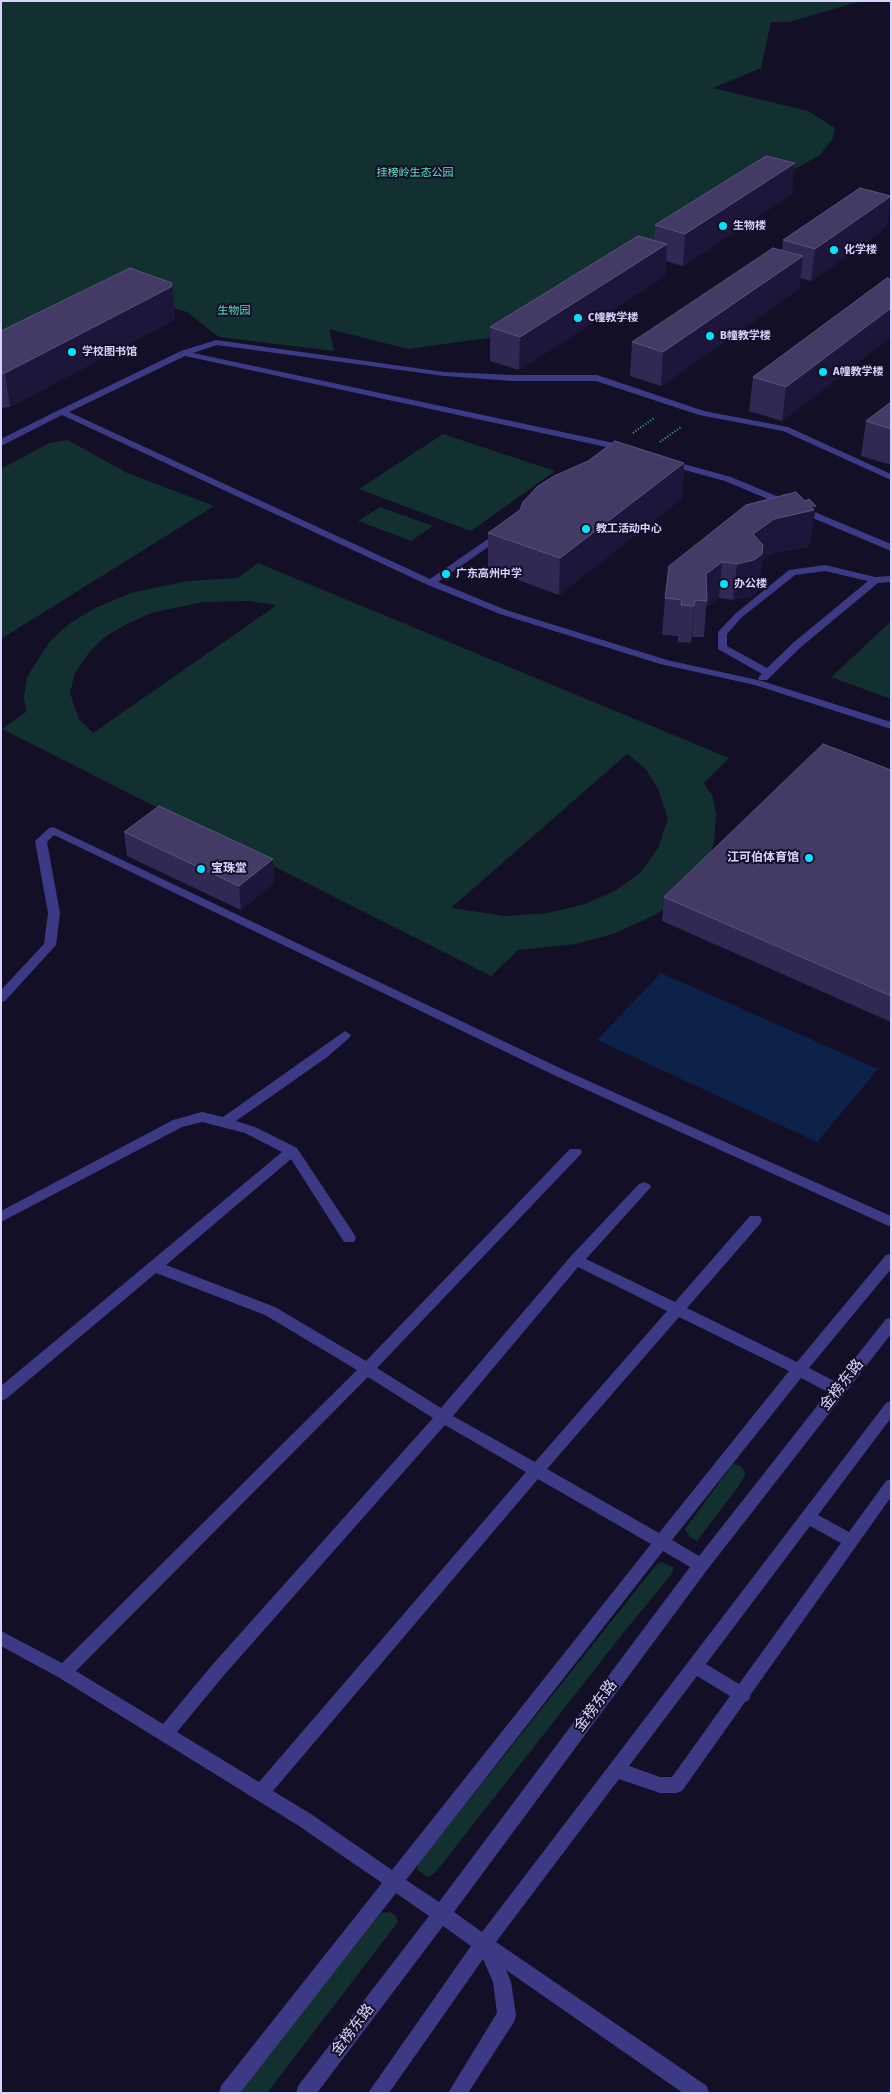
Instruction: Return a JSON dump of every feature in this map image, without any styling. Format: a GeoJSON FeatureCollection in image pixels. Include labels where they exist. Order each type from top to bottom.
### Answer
{"type":"FeatureCollection","features":[{"type":"Feature","properties":{"kind":"street"},"geometry":{"type":"LineString","coordinates":[[1,443],[184,354],[216,342],[444,374],[513,378],[597,378],[702,413],[785,429],[891,477]]}},
{"type":"Feature","properties":{"kind":"street"},"geometry":{"type":"LineString","coordinates":[[184,354],[641,456]]}},
{"type":"Feature","properties":{"kind":"street"},"geometry":{"type":"LineString","coordinates":[[62,412],[431,583],[503,612],[664,662],[758,683],[891,726]]}},
{"type":"Feature","properties":{"kind":"street"},"geometry":{"type":"LineString","coordinates":[[660,461],[728,479],[891,548]]}},
{"type":"Feature","properties":{"kind":"street"},"geometry":{"type":"LineString","coordinates":[[431,583],[512,525]]}},
{"type":"Feature","properties":{"kind":"street"},"geometry":{"type":"LineString","coordinates":[[768,673],[722,647],[722,634],[738,616],[792,572],[824,568],[875,580],[891,579]]}},
{"type":"Feature","properties":{"kind":"street"},"geometry":{"type":"LineString","coordinates":[[758,683],[797,645],[875,580]]}},
{"type":"Feature","properties":{"kind":"street"},"geometry":{"type":"LineString","coordinates":[[1,998],[50,945],[54,913],[41,841],[53,830],[560,1073],[891,1222]]}},
{"type":"Feature","properties":{"kind":"street"},"geometry":{"type":"LineString","coordinates":[[225,1122],[322,1055],[345,1035]]}},
{"type":"Feature","properties":{"kind":"street"},"geometry":{"type":"LineString","coordinates":[[1,1217],[178,1122],[202,1117],[250,1130],[292,1151],[349,1238]]}},
{"type":"Feature","properties":{"kind":"street"},"geometry":{"type":"LineString","coordinates":[[1,1395],[292,1151]]}},
{"type":"Feature","properties":{"kind":"street"},"geometry":{"type":"LineString","coordinates":[[64,1672],[367,1369],[575,1152]]}},
{"type":"Feature","properties":{"kind":"street"},"geometry":{"type":"LineString","coordinates":[[165,1734],[219,1669],[442,1417],[576,1260],[644,1187]]}},
{"type":"Feature","properties":{"kind":"street"},"geometry":{"type":"LineString","coordinates":[[261,1793],[535,1472],[755,1220]]}},
{"type":"Feature","properties":{"kind":"street"},"geometry":{"type":"LineString","coordinates":[[576,1260],[773,1356],[798,1371],[838,1390]]}},
{"type":"Feature","properties":{"kind":"street"},"geometry":{"type":"LineString","coordinates":[[228,2093],[662,1541],[798,1371],[891,1260]]}},
{"type":"Feature","properties":{"kind":"street"},"geometry":{"type":"LineString","coordinates":[[154,1266],[270,1311],[535,1472],[701,1564]]}},
{"type":"Feature","properties":{"kind":"street","name":"金榜东路"},"geometry":{"type":"LineString","coordinates":[[305,2093],[441,1914],[701,1564],[891,1323]]}},
{"type":"Feature","properties":{"kind":"street"},"geometry":{"type":"LineString","coordinates":[[377,2093],[485,1942],[891,1407]]}},
{"type":"Feature","properties":{"kind":"street"},"geometry":{"type":"LineString","coordinates":[[616,1770],[660,1785],[676,1785],[743,1695],[891,1485]]}},
{"type":"Feature","properties":{"kind":"street"},"geometry":{"type":"LineString","coordinates":[[808,1517],[851,1541]]}},
{"type":"Feature","properties":{"kind":"street"},"geometry":{"type":"LineString","coordinates":[[1,1638],[64,1672],[304,1820],[485,1942],[700,2093]]}},
{"type":"Feature","properties":{"kind":"street"},"geometry":{"type":"LineString","coordinates":[[695,1666],[743,1695]]}},
{"type":"Feature","properties":{"kind":"street"},"geometry":{"type":"LineString","coordinates":[[456,2093],[507,2015],[502,1982],[485,1942]]}},
{"type":"Feature","properties":{"kind":"path"},"geometry":{"type":"LineString","coordinates":[[617,450],[676,404]]}},
{"type":"Feature","properties":{"kind":"path"},"geometry":{"type":"LineString","coordinates":[[641,456],[702,413]]}},
{"type":"Feature","properties":{"kind":"green space","name":"挂榜岭生态公园"},"geometry":{"type":"Polygon","coordinates":[[[1,1],[861,1],[789,22],[771,22],[761,68],[713,88],[808,111],[835,128],[833,138],[820,155],[495,337],[408,349],[329,329],[334,351],[219,337],[187,312],[147,300],[1,350],[1,1]]]}},
{"type":"Feature","properties":{"kind":"green space"},"geometry":{"type":"Polygon","coordinates":[[[443,434],[555,471],[471,531],[359,489],[443,434]]]}},
{"type":"Feature","properties":{"kind":"green space"},"geometry":{"type":"Polygon","coordinates":[[[68,440],[125,472],[214,506],[1,639],[1,469],[49,443],[68,440]]]}},
{"type":"Feature","properties":{"kind":"green space"},"geometry":{"type":"Polygon","coordinates":[[[380,507],[433,526],[411,541],[358,521],[380,507]]]}},
{"type":"Feature","properties":{"kind":"green space"},"geometry":{"type":"Polygon","coordinates":[[[258,563],[729,758],[704,783],[713,797],[716,814],[714,843],[704,871],[683,894],[655,915],[613,934],[576,944],[518,950],[491,976],[2,729],[26,712],[24,697],[27,677],[50,641],[70,623],[95,608],[131,593],[187,581],[238,578],[258,563]],[[248,601],[203,602],[151,613],[123,626],[102,639],[88,654],[75,673],[70,693],[79,719],[93,733],[277,605],[248,601]],[[627,754],[451,908],[506,916],[548,913],[585,904],[615,891],[641,872],[658,848],[668,819],[659,791],[646,769],[627,754]]]}},
{"type":"Feature","properties":{"kind":"green space"},"geometry":{"type":"Polygon","coordinates":[[[891,621],[891,699],[831,677],[853,657],[891,621]]]}},
{"type":"Feature","properties":{"kind":"green space"},"geometry":{"type":"Polygon","coordinates":[[[733,1464],[741,1466],[746,1473],[738,1487],[697,1541],[690,1537],[685,1529],[733,1464]]]}},
{"type":"Feature","properties":{"kind":"green space"},"geometry":{"type":"Polygon","coordinates":[[[662,1562],[674,1568],[671,1575],[435,1873],[427,1877],[418,1870],[418,1865],[425,1855],[657,1564],[662,1562]]]}},
{"type":"Feature","properties":{"kind":"green space"},"geometry":{"type":"Polygon","coordinates":[[[391,1912],[396,1916],[398,1922],[267,2093],[238,2093],[381,1913],[391,1912]]]}},
{"type":"Feature","properties":{"kind":"water"},"geometry":{"type":"Polygon","coordinates":[[[661,973],[878,1069],[817,1142],[597,1040],[661,973]]]}},
{"type":"Feature","properties":{"kind":"building"},"geometry":{"type":"Polygon","coordinates":[[[766,156],[795,163],[685,234],[655,225],[766,156]]]}},
{"type":"Feature","properties":{"kind":"building"},"geometry":{"type":"Polygon","coordinates":[[[860,188],[891,196],[815,249],[783,240],[860,188]]]}},
{"type":"Feature","properties":{"kind":"building"},"geometry":{"type":"Polygon","coordinates":[[[638,236],[667,244],[520,337],[490,327],[638,236]]]}},
{"type":"Feature","properties":{"kind":"building"},"geometry":{"type":"Polygon","coordinates":[[[773,248],[803,256],[663,352],[632,342],[773,248]]]}},
{"type":"Feature","properties":{"kind":"building"},"geometry":{"type":"Polygon","coordinates":[[[130,268],[172,283],[171,287],[5,373],[1,373],[1,331],[130,268]]]}},
{"type":"Feature","properties":{"kind":"building"},"geometry":{"type":"Polygon","coordinates":[[[887,278],[891,279],[891,308],[786,387],[753,377],[887,278]]]}},
{"type":"Feature","properties":{"kind":"building"},"geometry":{"type":"Polygon","coordinates":[[[891,402],[891,429],[866,421],[891,402]]]}},
{"type":"Feature","properties":{"kind":"building"},"geometry":{"type":"Polygon","coordinates":[[[615,441],[684,463],[560,558],[488,533],[520,510],[523,502],[538,486],[554,476],[588,461],[615,441]]]}},
{"type":"Feature","properties":{"kind":"building"},"geometry":{"type":"Polygon","coordinates":[[[796,492],[805,501],[809,499],[816,506],[810,506],[814,510],[774,519],[753,534],[763,545],[762,554],[754,560],[737,564],[722,562],[706,574],[707,601],[695,600],[694,606],[681,605],[682,600],[665,598],[669,566],[746,505],[796,492]]]}},
{"type":"Feature","properties":{"kind":"building","name":"江可伯体育馆"},"geometry":{"type":"Polygon","coordinates":[[[823,744],[891,770],[891,996],[664,897],[823,744]]]}},
{"type":"Feature","properties":{"kind":"building"},"geometry":{"type":"Polygon","coordinates":[[[159,806],[273,859],[239,886],[124,832],[159,806]]]}},
{"type":"Feature","properties":{"kind":"place","name":"生物楼"},"geometry":{"type":"Point","coordinates":[723,226]}},
{"type":"Feature","properties":{"kind":"place","name":"化学楼"},"geometry":{"type":"Point","coordinates":[834,250]}},
{"type":"Feature","properties":{"kind":"place","name":"C幢教学楼"},"geometry":{"type":"Point","coordinates":[578,318]}},
{"type":"Feature","properties":{"kind":"place","name":"B幢教学楼"},"geometry":{"type":"Point","coordinates":[710,336]}},
{"type":"Feature","properties":{"kind":"place","name":"学校图书馆"},"geometry":{"type":"Point","coordinates":[72,352]}},
{"type":"Feature","properties":{"kind":"place","name":"A幢教学楼"},"geometry":{"type":"Point","coordinates":[823,372]}},
{"type":"Feature","properties":{"kind":"place","name":"教工活动中心"},"geometry":{"type":"Point","coordinates":[586,529]}},
{"type":"Feature","properties":{"kind":"place","name":"广东高州中学"},"geometry":{"type":"Point","coordinates":[446,574]}},
{"type":"Feature","properties":{"kind":"place","name":"办公楼"},"geometry":{"type":"Point","coordinates":[724,584]}},
{"type":"Feature","properties":{"kind":"place","name":"江可伯体育馆"},"geometry":{"type":"Point","coordinates":[809,858]}},
{"type":"Feature","properties":{"kind":"place","name":"宝珠堂"},"geometry":{"type":"Point","coordinates":[201,869]}},
{"type":"Feature","properties":{"kind":"park label","name":"生物园"},"geometry":{"type":"Point","coordinates":[234,311]}}]}
